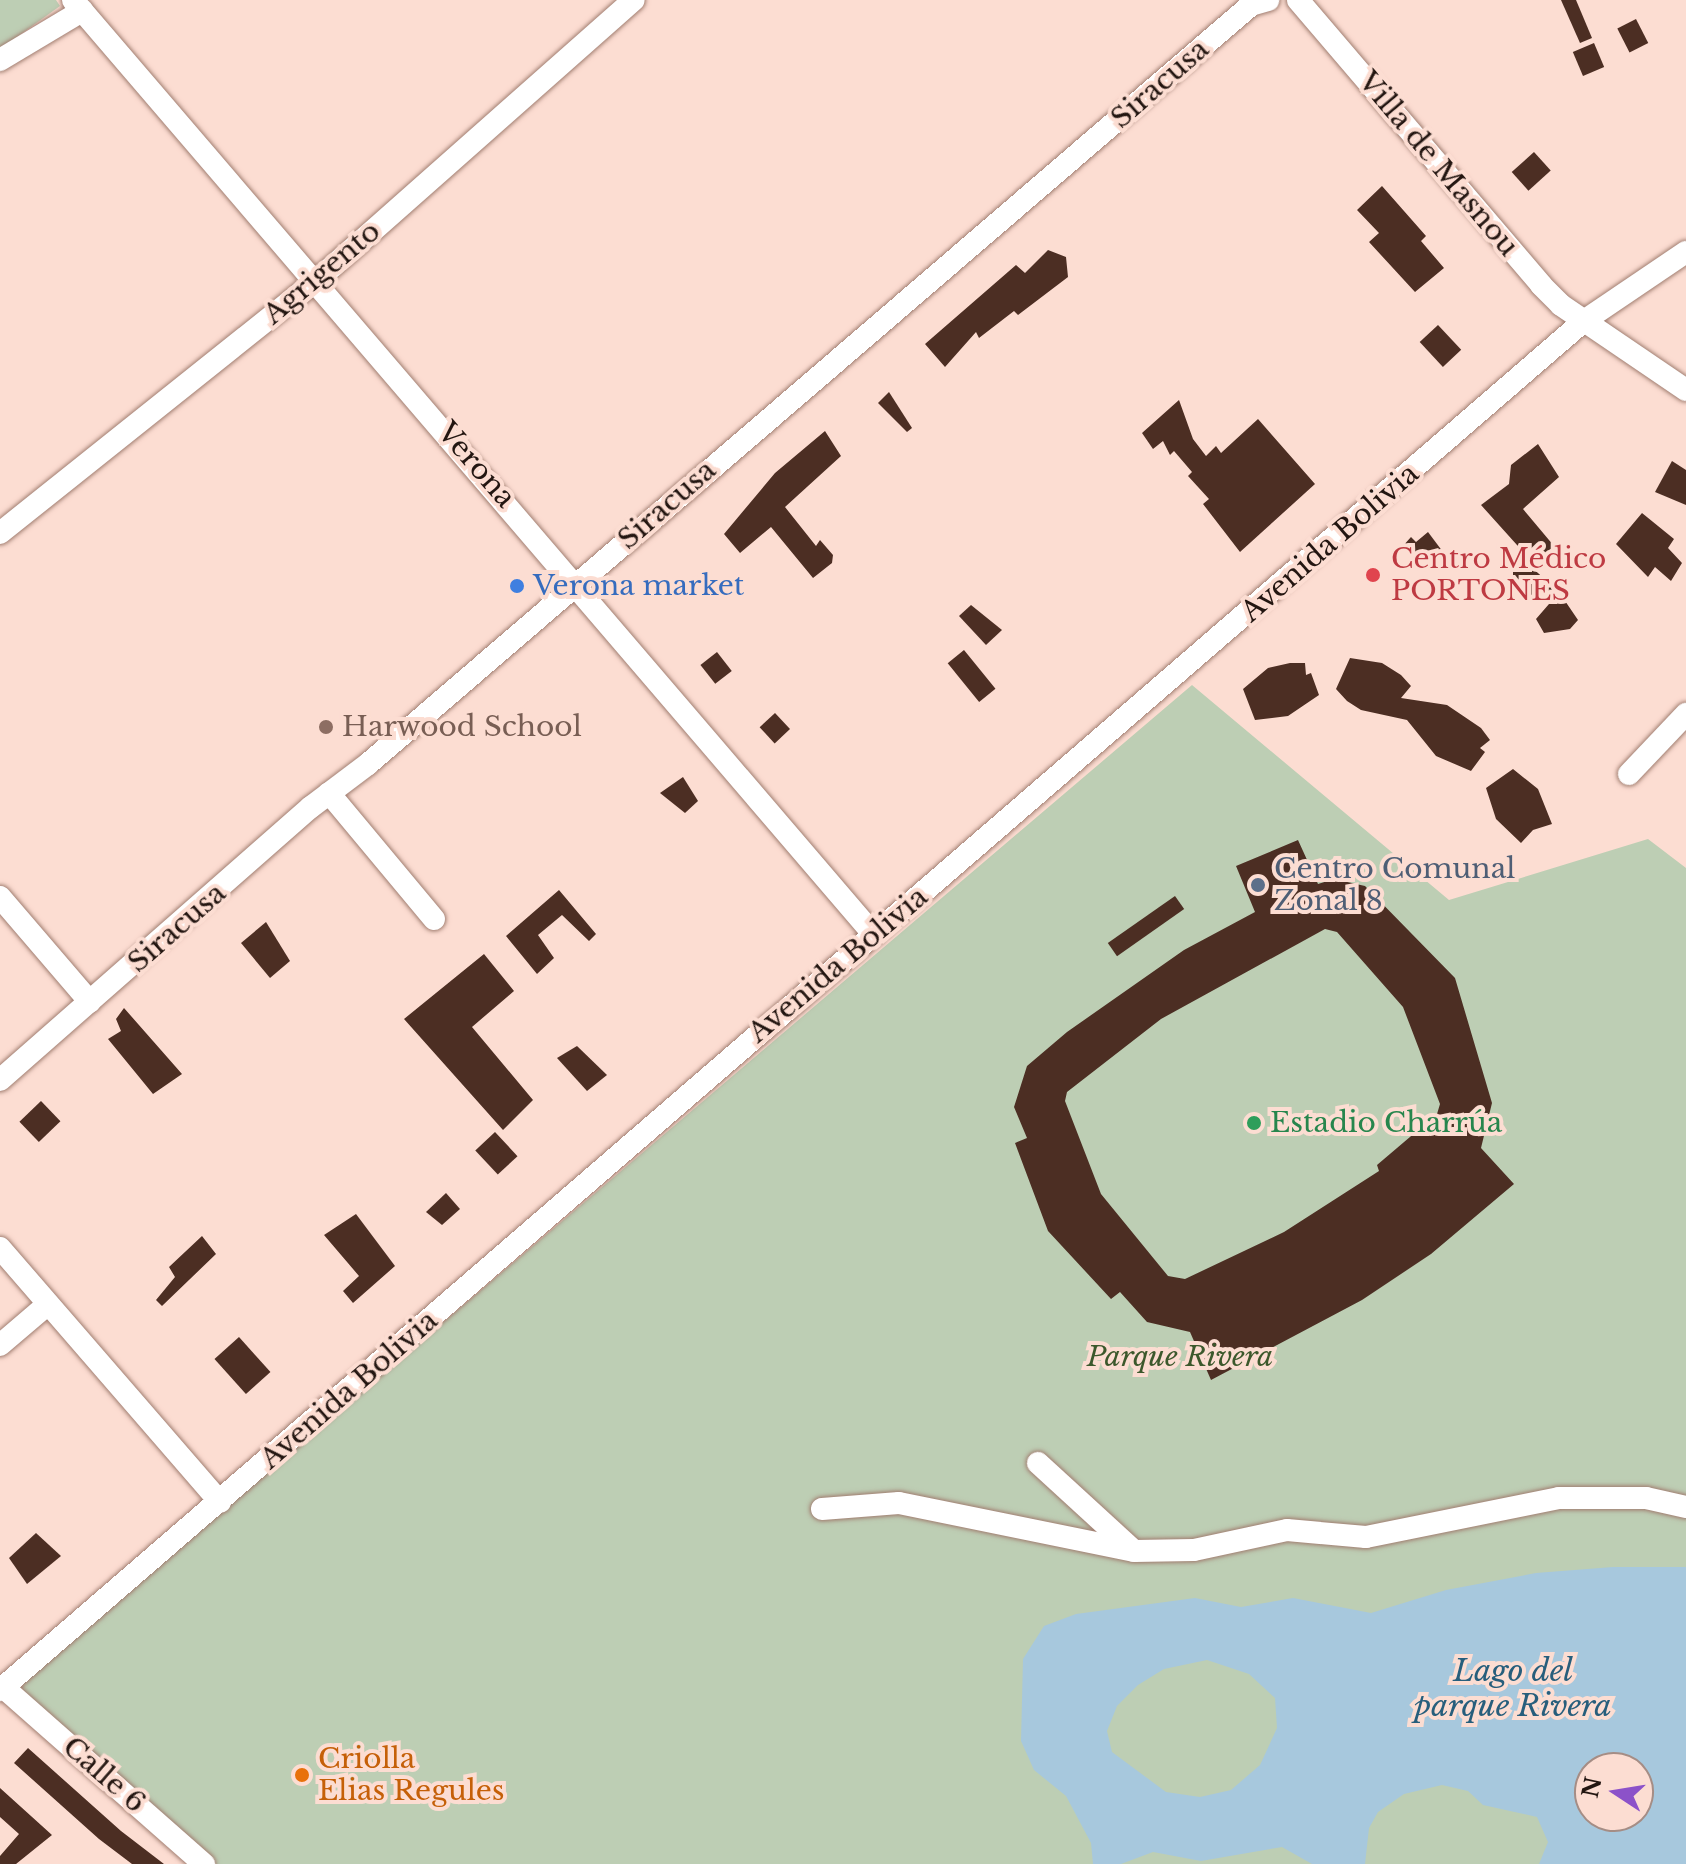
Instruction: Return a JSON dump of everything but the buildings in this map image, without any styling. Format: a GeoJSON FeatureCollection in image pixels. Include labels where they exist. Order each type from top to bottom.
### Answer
{"type":"FeatureCollection","features":[{"type":"Feature","properties":{"kind":"street","name":"Agrigento"},"geometry":{"type":"LineString","coordinates":[[0,533],[316,281],[634,0]]}},
{"type":"Feature","properties":{"kind":"street","name":"Siracusa"},"geometry":{"type":"LineString","coordinates":[[0,1080],[329,793],[1251,5],[1268,0]]}},
{"type":"Feature","properties":{"kind":"street","name":"Villa de Masnou"},"geometry":{"type":"LineString","coordinates":[[1298,0],[1541,285],[1584,321],[1686,390]]}},
{"type":"Feature","properties":{"kind":"street","name":"Verona"},"geometry":{"type":"LineString","coordinates":[[78,5],[577,582],[874,935]]}},
{"type":"Feature","properties":{"kind":"street"},"geometry":{"type":"LineString","coordinates":[[0,60],[78,5]]}},
{"type":"Feature","properties":{"kind":"street","name":"Avenida Bolivia"},"geometry":{"type":"LineString","coordinates":[[1,1689],[1584,321],[1686,252]]}},
{"type":"Feature","properties":{"kind":"street"},"geometry":{"type":"LineString","coordinates":[[1629,774],[1686,714]]}},
{"type":"Feature","properties":{"kind":"street"},"geometry":{"type":"LineString","coordinates":[[329,793],[434,919]]}},
{"type":"Feature","properties":{"kind":"street"},"geometry":{"type":"LineString","coordinates":[[0,897],[90,1002]]}},
{"type":"Feature","properties":{"kind":"street"},"geometry":{"type":"LineString","coordinates":[[0,1248],[220,1502]]}},
{"type":"Feature","properties":{"kind":"street"},"geometry":{"type":"LineString","coordinates":[[0,1345],[48,1304]]}},
{"type":"Feature","properties":{"kind":"street"},"geometry":{"type":"LineString","coordinates":[[1038,1463],[1134,1551]]}},
{"type":"Feature","properties":{"kind":"street"},"geometry":{"type":"LineString","coordinates":[[822,1509],[899,1503],[1134,1551],[1194,1550],[1287,1530],[1366,1537],[1559,1498],[1646,1498],[1686,1507]]}},
{"type":"Feature","properties":{"kind":"street","name":"Calle 6"},"geometry":{"type":"LineString","coordinates":[[1,1689],[204,1864]]}},
{"type":"Feature","properties":{"kind":"green space"},"geometry":{"type":"Polygon","coordinates":[[[0,0],[56,0],[60,6],[0,49],[0,0]]]}},
{"type":"Feature","properties":{"kind":"green space","name":"Parque Rivera"},"geometry":{"type":"Polygon","coordinates":[[[1192,685],[1449,900],[1648,839],[1686,868],[1686,1864],[211,1864],[21,1688],[30,1674],[1192,685]]]}},
{"type":"Feature","properties":{"kind":"water","name":"Lago del parque Rivera"},"geometry":{"type":"Polygon","coordinates":[[[1613,1567],[1686,1567],[1686,1864],[1539,1864],[1548,1842],[1537,1817],[1483,1805],[1468,1791],[1442,1785],[1404,1794],[1378,1812],[1369,1828],[1365,1864],[1312,1864],[1282,1847],[1201,1861],[1153,1852],[1121,1864],[1093,1864],[1091,1843],[1066,1796],[1034,1770],[1021,1741],[1023,1659],[1044,1626],[1076,1614],[1195,1598],[1241,1607],[1293,1598],[1371,1613],[1446,1590],[1536,1573],[1613,1567]],[[1207,1660],[1164,1669],[1138,1685],[1117,1706],[1107,1731],[1112,1752],[1166,1792],[1200,1797],[1231,1790],[1260,1765],[1277,1728],[1275,1698],[1249,1674],[1207,1660]]]}},
{"type":"Feature","properties":{"kind":"place","name":"Centro Médico PORTONES"},"geometry":{"type":"Point","coordinates":[1373,575]}},
{"type":"Feature","properties":{"kind":"place","name":"Verona market"},"geometry":{"type":"Point","coordinates":[517,586]}},
{"type":"Feature","properties":{"kind":"place","name":"Harwood School"},"geometry":{"type":"Point","coordinates":[326,727]}},
{"type":"Feature","properties":{"kind":"place","name":"Centro Comunal Zonal 8"},"geometry":{"type":"Point","coordinates":[1258,885]}},
{"type":"Feature","properties":{"kind":"place","name":"Estadio Charrúa"},"geometry":{"type":"Point","coordinates":[1254,1123]}},
{"type":"Feature","properties":{"kind":"place","name":"Criolla Elias Regules"},"geometry":{"type":"Point","coordinates":[302,1775]}}]}
